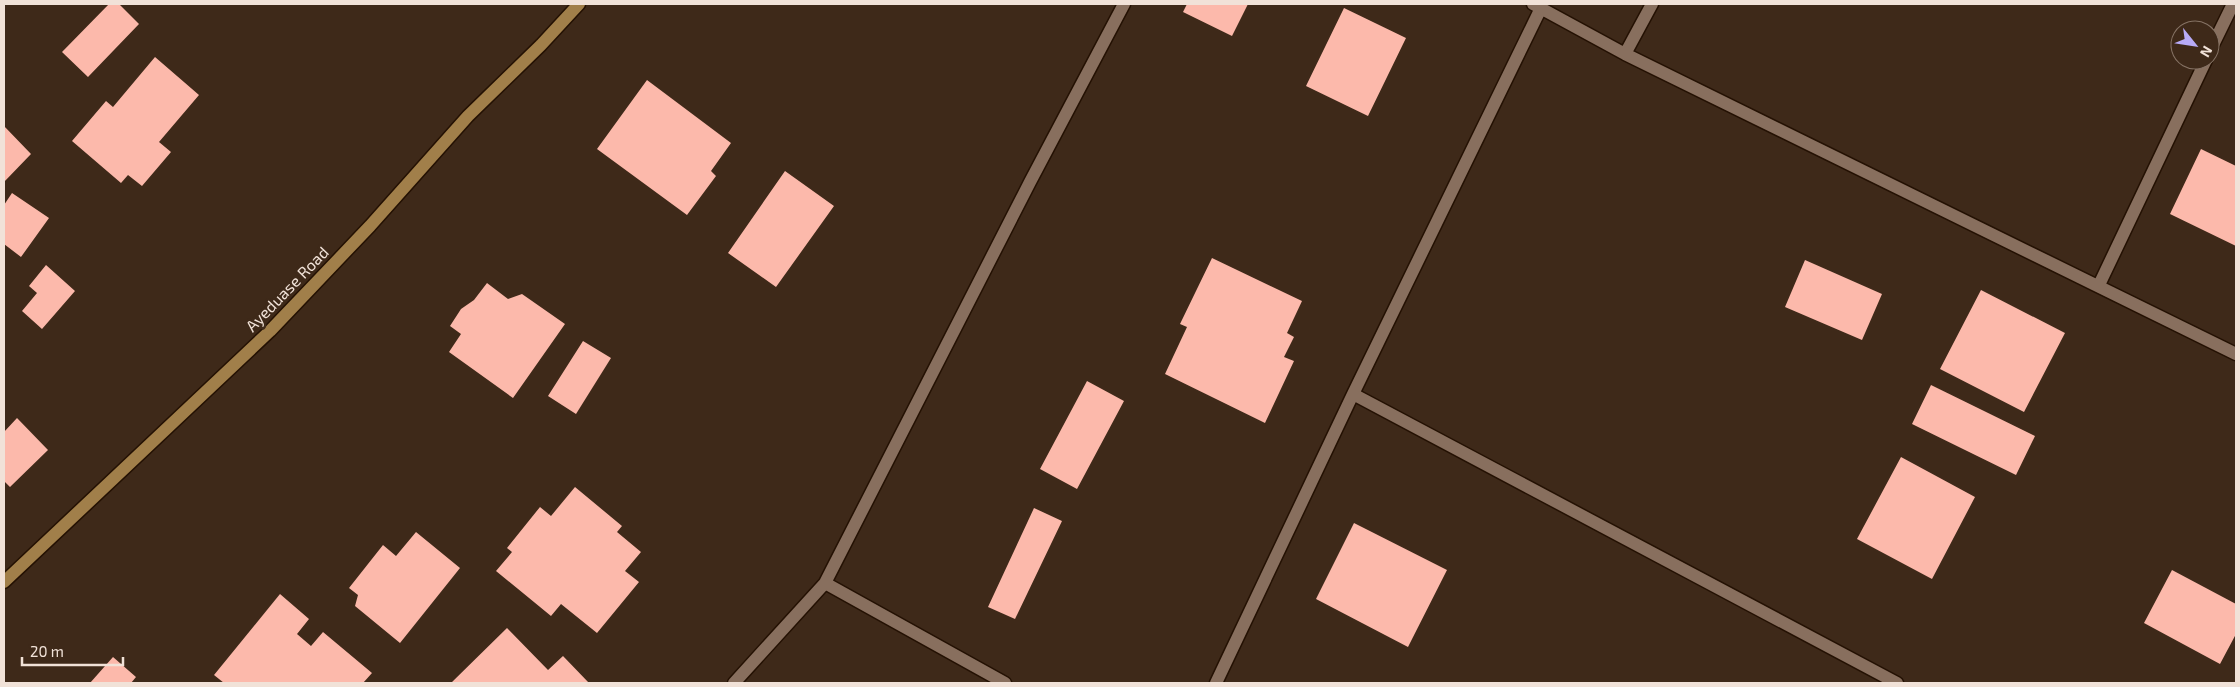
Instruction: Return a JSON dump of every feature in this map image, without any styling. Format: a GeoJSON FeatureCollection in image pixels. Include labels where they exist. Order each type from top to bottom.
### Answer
{"type":"FeatureCollection","features":[{"type":"Feature","properties":{"kind":"street","name":"Ayeduase Road"},"geometry":{"type":"LineString","coordinates":[[4,582],[270,331],[370,226],[468,116],[541,45],[579,4]]}},
{"type":"Feature","properties":{"kind":"street"},"geometry":{"type":"LineString","coordinates":[[734,683],[825,583],[1030,182],[1124,4]]}},
{"type":"Feature","properties":{"kind":"street"},"geometry":{"type":"LineString","coordinates":[[1626,54],[1652,4]]}},
{"type":"Feature","properties":{"kind":"street"},"geometry":{"type":"LineString","coordinates":[[2220,31],[2233,4]]}},
{"type":"Feature","properties":{"kind":"street"},"geometry":{"type":"LineString","coordinates":[[1216,683],[1537,6],[1626,54],[2236,354]]}},
{"type":"Feature","properties":{"kind":"street"},"geometry":{"type":"LineString","coordinates":[[2099,285],[2201,70]]}},
{"type":"Feature","properties":{"kind":"street"},"geometry":{"type":"LineString","coordinates":[[1353,394],[1897,683]]}},
{"type":"Feature","properties":{"kind":"street"},"geometry":{"type":"LineString","coordinates":[[825,583],[1005,683]]}},
{"type":"Feature","properties":{"kind":"building"},"geometry":{"type":"Polygon","coordinates":[[[109,4],[119,4],[139,24],[88,77],[62,52],[109,4]]]}},
{"type":"Feature","properties":{"kind":"building"},"geometry":{"type":"Polygon","coordinates":[[[1187,4],[1248,4],[1232,36],[1183,12],[1187,4]]]}},
{"type":"Feature","properties":{"kind":"building"},"geometry":{"type":"Polygon","coordinates":[[[1344,8],[1406,38],[1368,116],[1306,86],[1344,8]]]}},
{"type":"Feature","properties":{"kind":"building"},"geometry":{"type":"Polygon","coordinates":[[[155,57],[199,95],[159,142],[171,152],[142,186],[128,175],[121,183],[72,141],[106,101],[113,107],[155,57]]]}},
{"type":"Feature","properties":{"kind":"building"},"geometry":{"type":"Polygon","coordinates":[[[647,80],[731,143],[711,171],[716,176],[687,215],[597,149],[647,80]]]}},
{"type":"Feature","properties":{"kind":"building"},"geometry":{"type":"Polygon","coordinates":[[[4,126],[31,154],[4,182],[4,126]]]}},
{"type":"Feature","properties":{"kind":"building"},"geometry":{"type":"Polygon","coordinates":[[[2201,149],[2236,166],[2236,246],[2170,214],[2201,149]]]}},
{"type":"Feature","properties":{"kind":"building"},"geometry":{"type":"Polygon","coordinates":[[[785,171],[834,206],[776,287],[728,253],[785,171]]]}},
{"type":"Feature","properties":{"kind":"building"},"geometry":{"type":"Polygon","coordinates":[[[12,193],[49,218],[21,257],[4,244],[4,205],[12,193]]]}},
{"type":"Feature","properties":{"kind":"building"},"geometry":{"type":"Polygon","coordinates":[[[1212,258],[1302,301],[1287,333],[1294,337],[1284,357],[1294,361],[1265,423],[1165,374],[1187,327],[1180,324],[1212,258]]]}},
{"type":"Feature","properties":{"kind":"building"},"geometry":{"type":"Polygon","coordinates":[[[1805,260],[1882,294],[1862,340],[1785,307],[1805,260]]]}},
{"type":"Feature","properties":{"kind":"building"},"geometry":{"type":"Polygon","coordinates":[[[46,265],[75,291],[42,329],[22,311],[37,293],[29,286],[46,265]]]}},
{"type":"Feature","properties":{"kind":"building"},"geometry":{"type":"Polygon","coordinates":[[[487,283],[508,299],[522,294],[565,324],[513,398],[449,352],[461,334],[450,326],[461,309],[474,300],[487,283]]]}},
{"type":"Feature","properties":{"kind":"building"},"geometry":{"type":"Polygon","coordinates":[[[1981,290],[2065,333],[2024,412],[1940,369],[1981,290]]]}},
{"type":"Feature","properties":{"kind":"building"},"geometry":{"type":"Polygon","coordinates":[[[583,341],[611,358],[576,414],[548,396],[583,341]]]}},
{"type":"Feature","properties":{"kind":"building"},"geometry":{"type":"Polygon","coordinates":[[[1087,381],[1124,401],[1077,489],[1040,469],[1087,381]]]}},
{"type":"Feature","properties":{"kind":"building"},"geometry":{"type":"Polygon","coordinates":[[[1931,385],[2035,436],[2016,475],[1912,424],[1931,385]]]}},
{"type":"Feature","properties":{"kind":"building"},"geometry":{"type":"Polygon","coordinates":[[[17,418],[48,450],[10,487],[4,481],[4,432],[17,418]]]}},
{"type":"Feature","properties":{"kind":"building"},"geometry":{"type":"Polygon","coordinates":[[[1901,457],[1975,497],[1932,579],[1857,539],[1901,457]]]}},
{"type":"Feature","properties":{"kind":"building"},"geometry":{"type":"Polygon","coordinates":[[[575,487],[622,526],[617,532],[641,552],[625,571],[639,582],[597,633],[561,604],[551,616],[496,571],[512,552],[507,548],[540,507],[551,516],[575,487]]]}},
{"type":"Feature","properties":{"kind":"building"},"geometry":{"type":"Polygon","coordinates":[[[1034,508],[1062,521],[1015,619],[988,607],[1034,508]]]}},
{"type":"Feature","properties":{"kind":"building"},"geometry":{"type":"Polygon","coordinates":[[[1354,523],[1447,570],[1408,647],[1316,599],[1354,523]]]}},
{"type":"Feature","properties":{"kind":"building"},"geometry":{"type":"Polygon","coordinates":[[[416,532],[460,568],[400,643],[355,606],[358,595],[349,588],[383,545],[396,556],[416,532]]]}},
{"type":"Feature","properties":{"kind":"building"},"geometry":{"type":"Polygon","coordinates":[[[2172,570],[2236,604],[2236,634],[2220,664],[2144,623],[2172,570]]]}},
{"type":"Feature","properties":{"kind":"building"},"geometry":{"type":"Polygon","coordinates":[[[280,594],[309,619],[297,634],[311,646],[323,632],[372,673],[363,683],[224,683],[214,675],[280,594]]]}},
{"type":"Feature","properties":{"kind":"building"},"geometry":{"type":"Polygon","coordinates":[[[507,628],[548,670],[563,656],[589,683],[451,683],[507,628]]]}},
{"type":"Feature","properties":{"kind":"building"},"geometry":{"type":"Polygon","coordinates":[[[113,657],[136,677],[131,683],[90,683],[113,657]]]}}]}
